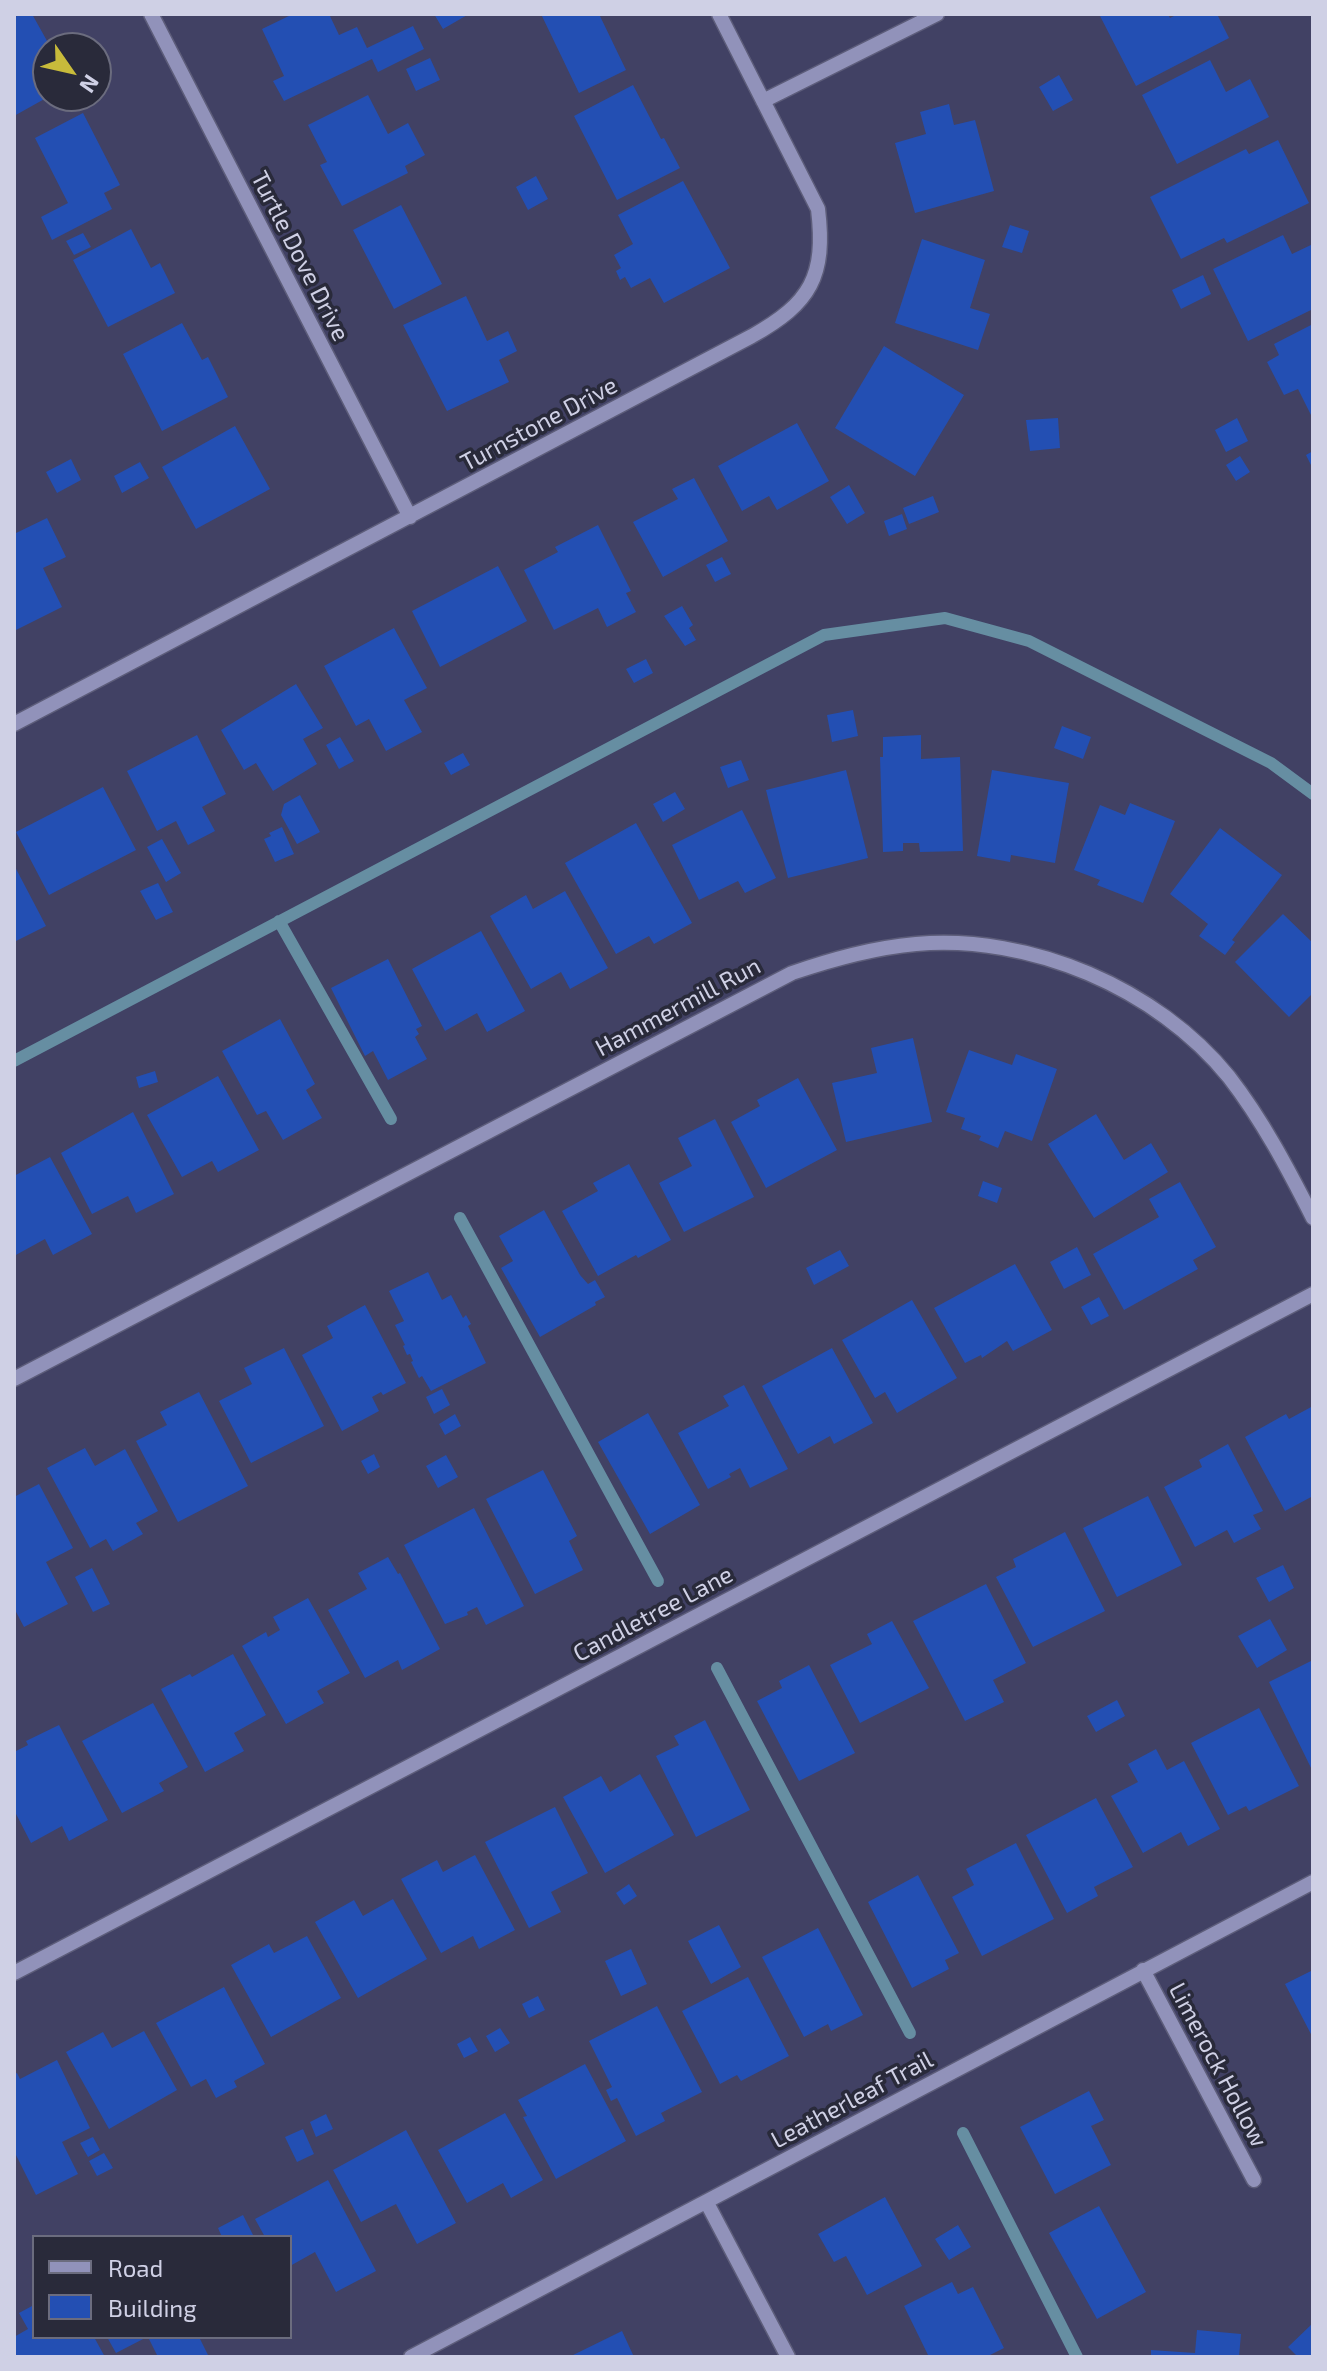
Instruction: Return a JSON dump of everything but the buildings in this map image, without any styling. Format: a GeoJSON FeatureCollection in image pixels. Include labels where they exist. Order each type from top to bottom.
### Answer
{"type":"FeatureCollection","features":[{"type":"Feature","properties":{"kind":"street","name":"Turtle Dove Drive"},"geometry":{"type":"LineString","coordinates":[[151,14],[410,517]]}},
{"type":"Feature","properties":{"kind":"street","name":"Turnstone Drive"},"geometry":{"type":"LineString","coordinates":[[14,724],[772,325],[803,299],[816,274],[822,241],[818,209],[719,14]]}},
{"type":"Feature","properties":{"kind":"street"},"geometry":{"type":"LineString","coordinates":[[763,101],[937,14]]}},
{"type":"Feature","properties":{"kind":"street","name":"Hammermill Run"},"geometry":{"type":"LineString","coordinates":[[14,1379],[792,973],[839,957],[880,948],[960,944],[1008,950],[1047,959],[1101,980],[1147,1005],[1186,1034],[1227,1075],[1259,1117],[1313,1218]]}},
{"type":"Feature","properties":{"kind":"street","name":"Candletree Lane"},"geometry":{"type":"LineString","coordinates":[[14,1973],[1313,1294]]}},
{"type":"Feature","properties":{"kind":"street","name":"Leatherleaf Trail"},"geometry":{"type":"LineString","coordinates":[[411,2357],[1313,1882]]}},
{"type":"Feature","properties":{"kind":"street","name":"Limerock Hollow"},"geometry":{"type":"LineString","coordinates":[[1143,1970],[1254,2180]]}},
{"type":"Feature","properties":{"kind":"street"},"geometry":{"type":"LineString","coordinates":[[707,2203],[788,2357]]}},
{"type":"Feature","properties":{"kind":"waterway"},"geometry":{"type":"LineString","coordinates":[[14,1061],[824,635],[945,618],[1029,641],[1271,763],[1313,794]]}},
{"type":"Feature","properties":{"kind":"waterway"},"geometry":{"type":"LineString","coordinates":[[279,921],[391,1119]]}},
{"type":"Feature","properties":{"kind":"waterway"},"geometry":{"type":"LineString","coordinates":[[460,1218],[658,1581]]}},
{"type":"Feature","properties":{"kind":"waterway"},"geometry":{"type":"LineString","coordinates":[[717,1668],[910,2033]]}},
{"type":"Feature","properties":{"kind":"waterway"},"geometry":{"type":"LineString","coordinates":[[963,2133],[1077,2357]]}}]}
